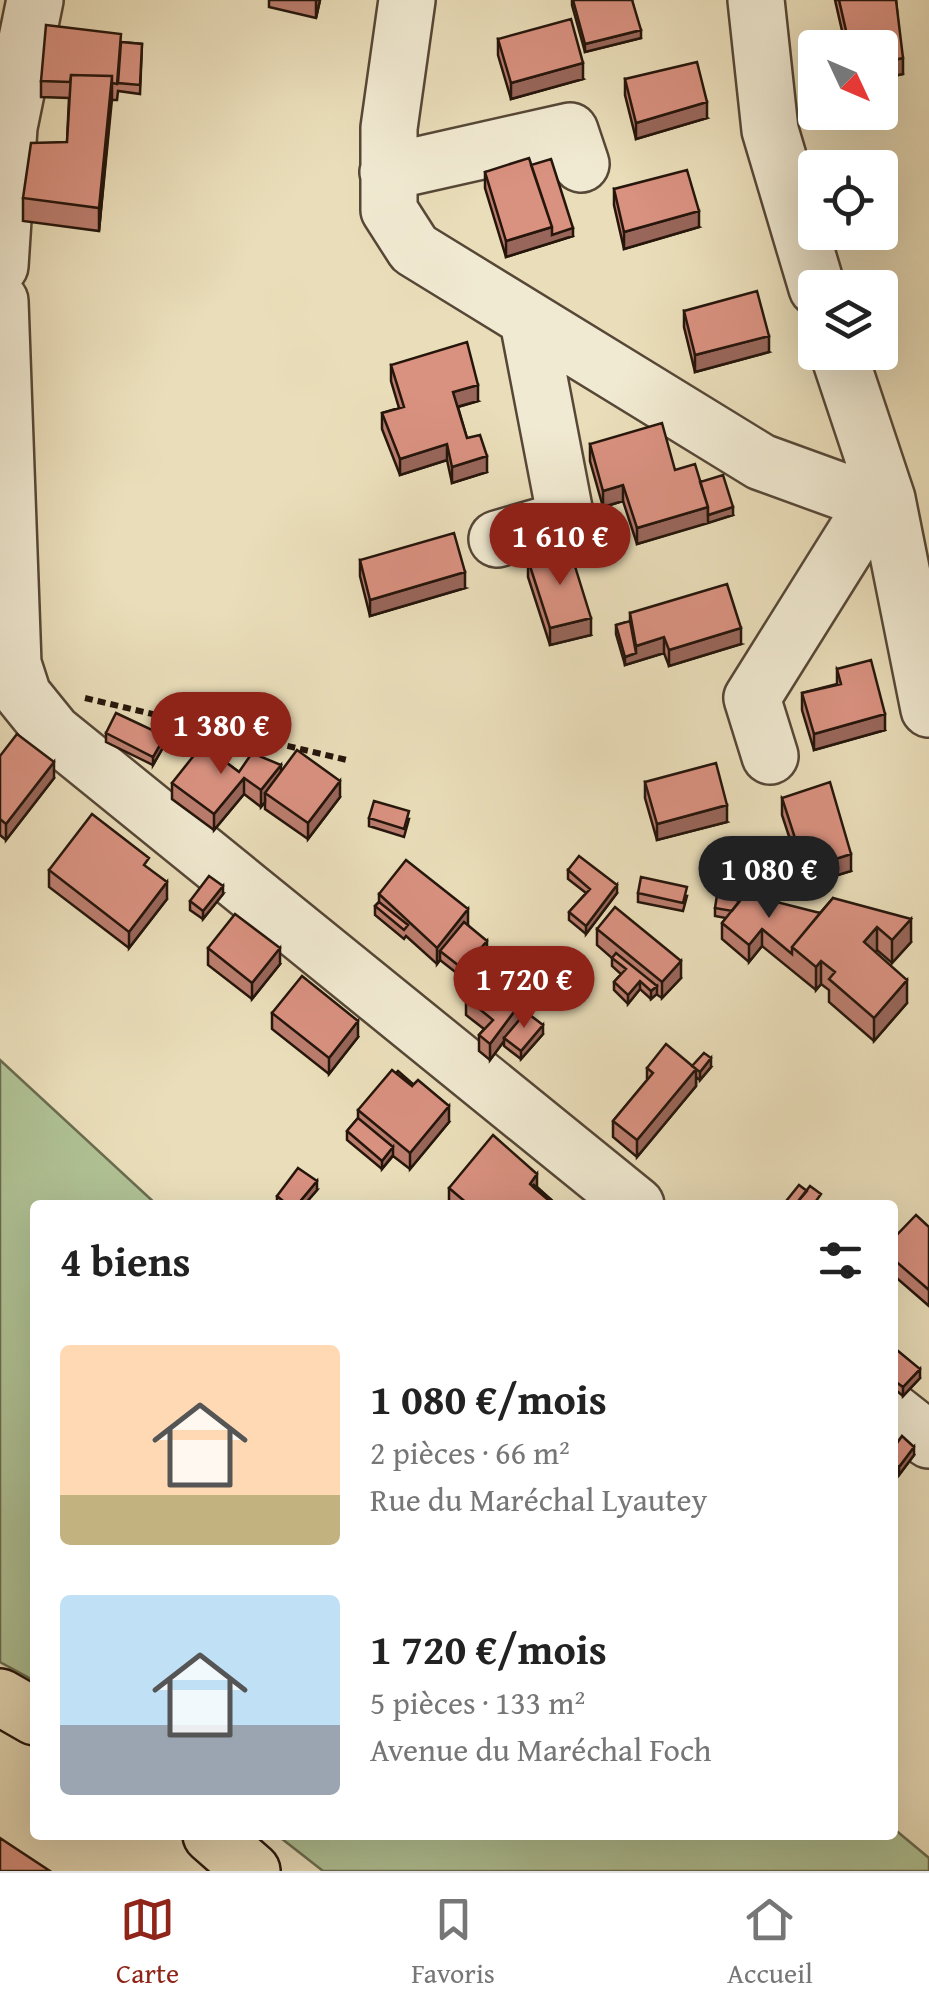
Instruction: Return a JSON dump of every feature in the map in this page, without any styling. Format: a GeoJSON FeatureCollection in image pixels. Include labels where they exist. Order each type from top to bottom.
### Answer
{"type":"FeatureCollection","features":[{"type":"Feature","properties":{"kind":"main road"},"geometry":{"type":"LineString","coordinates":[[0,1697],[30,1714]]}},
{"type":"Feature","properties":{"kind":"main road"},"geometry":{"type":"LineString","coordinates":[[216,1840],[252,1871]]}},
{"type":"Feature","properties":{"kind":"street"},"geometry":{"type":"LineString","coordinates":[[0,266],[9,127],[35,0]]}},
{"type":"Feature","properties":{"kind":"street"},"geometry":{"type":"LineString","coordinates":[[407,0],[389,128],[388,210],[414,249],[760,462],[895,504]]}},
{"type":"Feature","properties":{"kind":"street"},"geometry":{"type":"LineString","coordinates":[[756,0],[770,130],[812,270]]}},
{"type":"Feature","properties":{"kind":"street"},"geometry":{"type":"LineString","coordinates":[[388,172],[570,131],[581,164]]}},
{"type":"Feature","properties":{"kind":"street"},"geometry":{"type":"LineString","coordinates":[[0,302],[11,678],[54,732],[630,1200]]}},
{"type":"Feature","properties":{"kind":"street"},"geometry":{"type":"LineString","coordinates":[[497,539],[566,519],[528,321]]}},
{"type":"Feature","properties":{"kind":"street"},"geometry":{"type":"LineString","coordinates":[[845,370],[895,504],[929,709]]}},
{"type":"Feature","properties":{"kind":"street"},"geometry":{"type":"LineString","coordinates":[[770,756],[752,698],[895,504]]}},
{"type":"Feature","properties":{"kind":"street"},"geometry":{"type":"LineString","coordinates":[[898,1416],[929,1440]]}},
{"type":"Feature","properties":{"kind":"path"},"geometry":{"type":"LineString","coordinates":[[11,678],[347,760]]}},
{"type":"Feature","properties":{"kind":"green space"},"geometry":{"type":"Polygon","coordinates":[[[0,1060],[152,1200],[30,1200],[30,1678],[0,1662],[0,1060]]]}},
{"type":"Feature","properties":{"kind":"green space"},"geometry":{"type":"Polygon","coordinates":[[[898,1832],[929,1858],[929,1871],[323,1871],[283,1840],[898,1840],[898,1832]]]}},
{"type":"Feature","properties":{"kind":"building"},"geometry":{"type":"Polygon","coordinates":[[[573,0],[632,0],[641,30],[585,44],[573,0]]]}},
{"type":"Feature","properties":{"kind":"building"},"geometry":{"type":"Polygon","coordinates":[[[839,0],[896,0],[903,58],[898,59],[898,30],[846,30],[839,0]]]}},
{"type":"Feature","properties":{"kind":"building"},"geometry":{"type":"Polygon","coordinates":[[[571,19],[583,63],[511,83],[498,39],[571,19]]]}},
{"type":"Feature","properties":{"kind":"building"},"geometry":{"type":"Polygon","coordinates":[[[46,25],[121,34],[117,84],[112,83],[112,76],[71,75],[70,82],[41,81],[46,25]]]}},
{"type":"Feature","properties":{"kind":"building"},"geometry":{"type":"Polygon","coordinates":[[[121,42],[142,44],[140,85],[118,83],[121,42]]]}},
{"type":"Feature","properties":{"kind":"building"},"geometry":{"type":"Polygon","coordinates":[[[697,62],[707,102],[636,123],[625,79],[697,62]]]}},
{"type":"Feature","properties":{"kind":"building"},"geometry":{"type":"Polygon","coordinates":[[[71,75],[112,76],[99,208],[23,198],[31,143],[67,142],[71,75]]]}},
{"type":"Feature","properties":{"kind":"building"},"geometry":{"type":"Polygon","coordinates":[[[529,158],[552,227],[506,241],[485,172],[529,158]]]}},
{"type":"Feature","properties":{"kind":"building"},"geometry":{"type":"Polygon","coordinates":[[[551,159],[573,228],[552,235],[531,165],[551,159]]]}},
{"type":"Feature","properties":{"kind":"building"},"geometry":{"type":"Polygon","coordinates":[[[687,170],[699,211],[624,232],[614,189],[687,170]]]}},
{"type":"Feature","properties":{"kind":"building"},"geometry":{"type":"Polygon","coordinates":[[[757,291],[769,336],[695,355],[684,311],[757,291]]]}},
{"type":"Feature","properties":{"kind":"building"},"geometry":{"type":"Polygon","coordinates":[[[467,342],[478,385],[453,392],[467,438],[480,435],[487,456],[452,467],[447,444],[400,459],[382,413],[404,407],[391,365],[467,342]]]}},
{"type":"Feature","properties":{"kind":"building"},"geometry":{"type":"Polygon","coordinates":[[[662,423],[675,470],[695,464],[708,507],[637,528],[623,485],[603,491],[590,444],[662,423]]]}},
{"type":"Feature","properties":{"kind":"building"},"geometry":{"type":"Polygon","coordinates":[[[723,475],[733,507],[708,515],[700,482],[723,475]]]}},
{"type":"Feature","properties":{"kind":"building"},"geometry":{"type":"Polygon","coordinates":[[[454,533],[465,572],[370,600],[360,560],[454,533]]]}},
{"type":"Feature","properties":{"kind":"building"},"geometry":{"type":"Polygon","coordinates":[[[569,547],[591,618],[550,628],[528,560],[569,547]]]}},
{"type":"Feature","properties":{"kind":"building"},"geometry":{"type":"Polygon","coordinates":[[[727,584],[741,628],[669,650],[664,637],[636,646],[630,613],[727,584]]]}},
{"type":"Feature","properties":{"kind":"building"},"geometry":{"type":"Polygon","coordinates":[[[630,621],[636,653],[625,657],[616,625],[630,621]]]}},
{"type":"Feature","properties":{"kind":"building"},"geometry":{"type":"Polygon","coordinates":[[[871,660],[885,714],[814,734],[802,693],[841,684],[837,669],[871,660]]]}},
{"type":"Feature","properties":{"kind":"building"},"geometry":{"type":"Polygon","coordinates":[[[116,713],[165,736],[153,757],[106,733],[116,713]]]}},
{"type":"Feature","properties":{"kind":"building"},"geometry":{"type":"Polygon","coordinates":[[[17,734],[54,762],[6,824],[0,819],[0,756],[17,734]]]}},
{"type":"Feature","properties":{"kind":"building"},"geometry":{"type":"Polygon","coordinates":[[[203,744],[221,758],[226,756],[227,763],[239,772],[252,753],[281,765],[261,790],[244,778],[214,814],[172,783],[203,744]]]}},
{"type":"Feature","properties":{"kind":"building"},"geometry":{"type":"Polygon","coordinates":[[[297,750],[340,781],[308,823],[265,793],[297,750]]]}},
{"type":"Feature","properties":{"kind":"building"},"geometry":{"type":"Polygon","coordinates":[[[716,763],[727,805],[657,824],[645,782],[716,763]]]}},
{"type":"Feature","properties":{"kind":"building"},"geometry":{"type":"Polygon","coordinates":[[[830,782],[851,854],[805,869],[782,798],[830,782]]]}},
{"type":"Feature","properties":{"kind":"building"},"geometry":{"type":"Polygon","coordinates":[[[374,801],[409,811],[404,829],[369,818],[374,801]]]}},
{"type":"Feature","properties":{"kind":"building"},"geometry":{"type":"Polygon","coordinates":[[[92,814],[149,858],[144,865],[167,882],[129,932],[49,870],[92,814]]]}},
{"type":"Feature","properties":{"kind":"building"},"geometry":{"type":"Polygon","coordinates":[[[579,856],[617,885],[586,926],[569,912],[590,889],[568,870],[579,856]]]}},
{"type":"Feature","properties":{"kind":"building"},"geometry":{"type":"Polygon","coordinates":[[[406,860],[468,909],[437,948],[379,894],[406,860]]]}},
{"type":"Feature","properties":{"kind":"building"},"geometry":{"type":"Polygon","coordinates":[[[209,876],[223,886],[203,911],[190,901],[209,876]]]}},
{"type":"Feature","properties":{"kind":"building"},"geometry":{"type":"Polygon","coordinates":[[[641,877],[687,887],[683,903],[638,893],[641,877]]]}},
{"type":"Feature","properties":{"kind":"building"},"geometry":{"type":"Polygon","coordinates":[[[745,894],[820,913],[792,947],[792,954],[762,929],[749,945],[722,923],[745,894]]]}},
{"type":"Feature","properties":{"kind":"building"},"geometry":{"type":"Polygon","coordinates":[[[717,895],[740,901],[732,911],[715,908],[717,895]]]}},
{"type":"Feature","properties":{"kind":"building"},"geometry":{"type":"Polygon","coordinates":[[[833,898],[911,919],[892,940],[877,927],[864,942],[907,980],[874,1018],[829,979],[835,972],[821,961],[816,967],[792,947],[833,898]]]}},
{"type":"Feature","properties":{"kind":"building"},"geometry":{"type":"Polygon","coordinates":[[[379,902],[408,925],[404,930],[375,906],[379,902]]]}},
{"type":"Feature","properties":{"kind":"building"},"geometry":{"type":"Polygon","coordinates":[[[615,907],[681,961],[662,982],[597,929],[615,907]]]}},
{"type":"Feature","properties":{"kind":"building"},"geometry":{"type":"Polygon","coordinates":[[[235,914],[280,948],[252,983],[208,948],[235,914]]]}},
{"type":"Feature","properties":{"kind":"building"},"geometry":{"type":"Polygon","coordinates":[[[464,922],[487,941],[463,969],[440,951],[464,922]]]}},
{"type":"Feature","properties":{"kind":"building"},"geometry":{"type":"Polygon","coordinates":[[[616,953],[657,986],[651,991],[640,981],[628,995],[614,982],[626,969],[612,958],[616,953]]]}},
{"type":"Feature","properties":{"kind":"building"},"geometry":{"type":"Polygon","coordinates":[[[500,956],[534,985],[490,1044],[479,1035],[493,1020],[466,998],[500,956]]]}},
{"type":"Feature","properties":{"kind":"building"},"geometry":{"type":"Polygon","coordinates":[[[302,976],[358,1021],[329,1058],[272,1013],[302,976]]]}},
{"type":"Feature","properties":{"kind":"building"},"geometry":{"type":"Polygon","coordinates":[[[526,1012],[543,1025],[521,1051],[504,1038],[526,1012]]]}},
{"type":"Feature","properties":{"kind":"building"},"geometry":{"type":"Polygon","coordinates":[[[666,1044],[696,1069],[637,1140],[613,1121],[653,1073],[647,1068],[666,1044]]]}},
{"type":"Feature","properties":{"kind":"building"},"geometry":{"type":"Polygon","coordinates":[[[704,1053],[711,1058],[700,1072],[692,1066],[704,1053]]]}},
{"type":"Feature","properties":{"kind":"building"},"geometry":{"type":"Polygon","coordinates":[[[392,1070],[412,1086],[418,1080],[449,1106],[410,1153],[358,1110],[392,1070]]]}},
{"type":"Feature","properties":{"kind":"building"},"geometry":{"type":"Polygon","coordinates":[[[358,1118],[393,1147],[382,1161],[347,1131],[358,1118]]]}},
{"type":"Feature","properties":{"kind":"building"},"geometry":{"type":"Polygon","coordinates":[[[493,1135],[537,1174],[530,1184],[548,1200],[463,1200],[449,1188],[493,1135]]]}},
{"type":"Feature","properties":{"kind":"building"},"geometry":{"type":"Polygon","coordinates":[[[298,1168],[317,1181],[301,1200],[282,1200],[277,1196],[298,1168]]]}},
{"type":"Feature","properties":{"kind":"building"},"geometry":{"type":"Polygon","coordinates":[[[799,1185],[807,1191],[799,1200],[787,1200],[799,1185]]]}},
{"type":"Feature","properties":{"kind":"building"},"geometry":{"type":"Polygon","coordinates":[[[810,1186],[821,1194],[817,1200],[799,1200],[810,1186]]]}},
{"type":"Feature","properties":{"kind":"building"},"geometry":{"type":"Polygon","coordinates":[[[916,1215],[929,1227],[929,1290],[898,1263],[898,1234],[916,1215]]]}},
{"type":"Feature","properties":{"kind":"building"},"geometry":{"type":"Polygon","coordinates":[[[898,1351],[920,1369],[903,1387],[898,1383],[898,1351]]]}},
{"type":"Feature","properties":{"kind":"building"},"geometry":{"type":"Polygon","coordinates":[[[902,1436],[914,1447],[899,1467],[898,1466],[898,1442],[902,1436]]]}},
{"type":"Feature","properties":{"kind":"building"},"geometry":{"type":"Polygon","coordinates":[[[0,1838],[50,1871],[0,1871],[0,1838]]]}}]}
